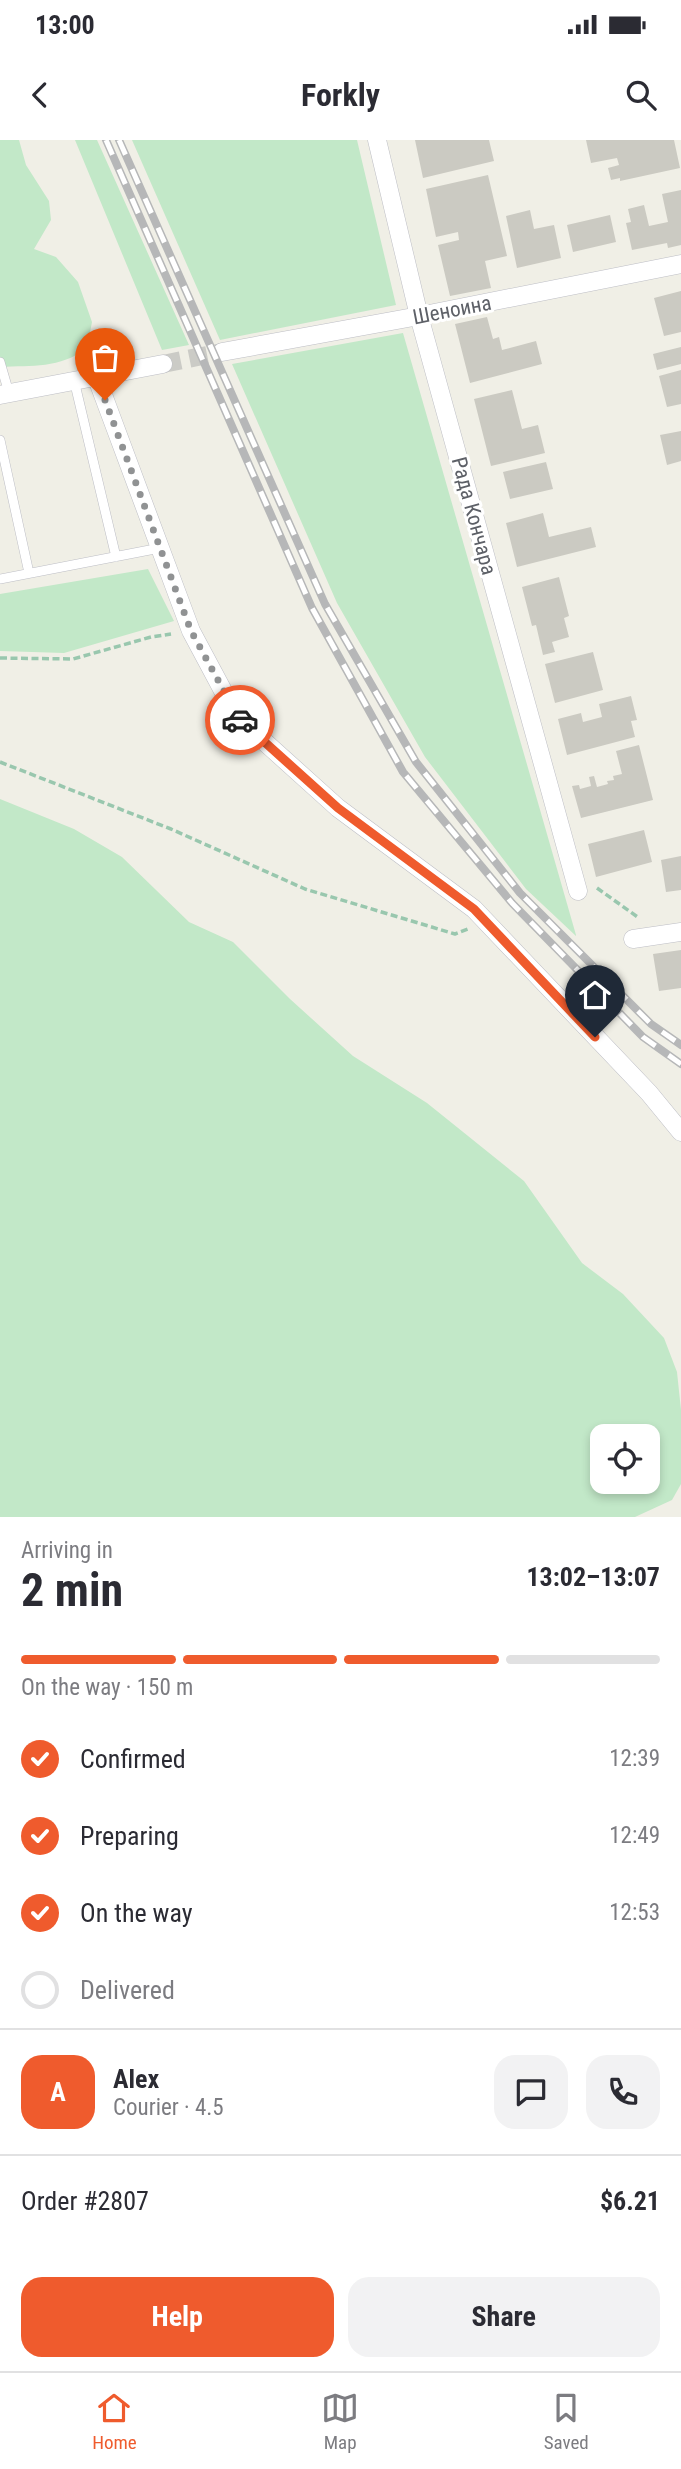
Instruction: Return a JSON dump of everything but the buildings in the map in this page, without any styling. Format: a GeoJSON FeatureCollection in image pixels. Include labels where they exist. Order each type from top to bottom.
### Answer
{"type":"FeatureCollection","features":[{"type":"Feature","properties":{"kind":"street","name":"Рада Кончара"},"geometry":{"type":"LineString","coordinates":[[377,140],[419,316],[578,891]]}},
{"type":"Feature","properties":{"kind":"street","name":"Шеноина"},"geometry":{"type":"LineString","coordinates":[[222,352],[681,264]]}},
{"type":"Feature","properties":{"kind":"street"},"geometry":{"type":"LineString","coordinates":[[4,394],[163,364]]}},
{"type":"Feature","properties":{"kind":"street"},"geometry":{"type":"LineString","coordinates":[[96,376],[191,631],[237,717],[338,808],[474,909],[649,1093],[681,1132]]}},
{"type":"Feature","properties":{"kind":"street"},"geometry":{"type":"LineString","coordinates":[[633,939],[681,932]]}},
{"type":"Feature","properties":{"kind":"lane"},"geometry":{"type":"LineString","coordinates":[[0,362],[4,394]]}},
{"type":"Feature","properties":{"kind":"lane"},"geometry":{"type":"LineString","coordinates":[[74,380],[116,557]]}},
{"type":"Feature","properties":{"kind":"lane"},"geometry":{"type":"LineString","coordinates":[[0,440],[29,573]]}},
{"type":"Feature","properties":{"kind":"lane"},"geometry":{"type":"LineString","coordinates":[[0,579],[160,548]]}},
{"type":"Feature","properties":{"kind":"path"},"geometry":{"type":"LineString","coordinates":[[0,658],[73,659],[151,636],[191,631]]}},
{"type":"Feature","properties":{"kind":"path"},"geometry":{"type":"LineString","coordinates":[[0,762],[171,829],[305,889],[455,934],[487,923]]}},
{"type":"Feature","properties":{"kind":"path"},"geometry":{"type":"LineString","coordinates":[[573,870],[640,919]]}},
{"type":"Feature","properties":{"kind":"green space"},"geometry":{"type":"Polygon","coordinates":[[[0,140],[19,140],[26,165],[49,201],[51,220],[34,249],[56,257],[78,282],[92,322],[87,348],[56,363],[0,367],[0,140]]]}},
{"type":"Feature","properties":{"kind":"green space"},"geometry":{"type":"Polygon","coordinates":[[[75,140],[97,140],[189,345],[162,350],[75,140]]]}},
{"type":"Feature","properties":{"kind":"green space"},"geometry":{"type":"Polygon","coordinates":[[[132,140],[357,140],[396,305],[220,340],[132,140]]]}},
{"type":"Feature","properties":{"kind":"green space"},"geometry":{"type":"Polygon","coordinates":[[[403,333],[576,936],[526,889],[425,757],[337,603],[232,364],[403,333]]]}},
{"type":"Feature","properties":{"kind":"green space"},"geometry":{"type":"Polygon","coordinates":[[[148,569],[174,621],[64,653],[0,651],[0,594],[148,569]]]}},
{"type":"Feature","properties":{"kind":"green space"},"geometry":{"type":"Polygon","coordinates":[[[0,799],[74,829],[122,857],[189,922],[233,942],[353,1056],[427,1103],[524,1181],[582,1263],[623,1294],[664,1338],[677,1372],[681,1410],[681,1484],[672,1500],[635,1517],[0,1517],[0,799]]]}},
{"type":"Feature","properties":{"kind":"tunnel"},"geometry":{"type":"LineString","coordinates":[[163,364],[222,352]]}},
{"type":"Feature","properties":{"kind":"railway"},"geometry":{"type":"LineString","coordinates":[[106,140],[312,608],[403,772],[512,903],[643,1037],[681,1064]]}},
{"type":"Feature","properties":{"kind":"railway"},"geometry":{"type":"LineString","coordinates":[[119,140],[325,604],[416,762],[520,893],[651,1024],[681,1045]]}},
{"type":"Feature","properties":{"kind":"way so far"},"geometry":{"type":"LineString","coordinates":[[105,400],[191,631],[240,720]]}},
{"type":"Feature","properties":{"kind":"route"},"geometry":{"type":"LineString","coordinates":[[240,720],[338,808],[474,909],[595,1037]]}}]}
